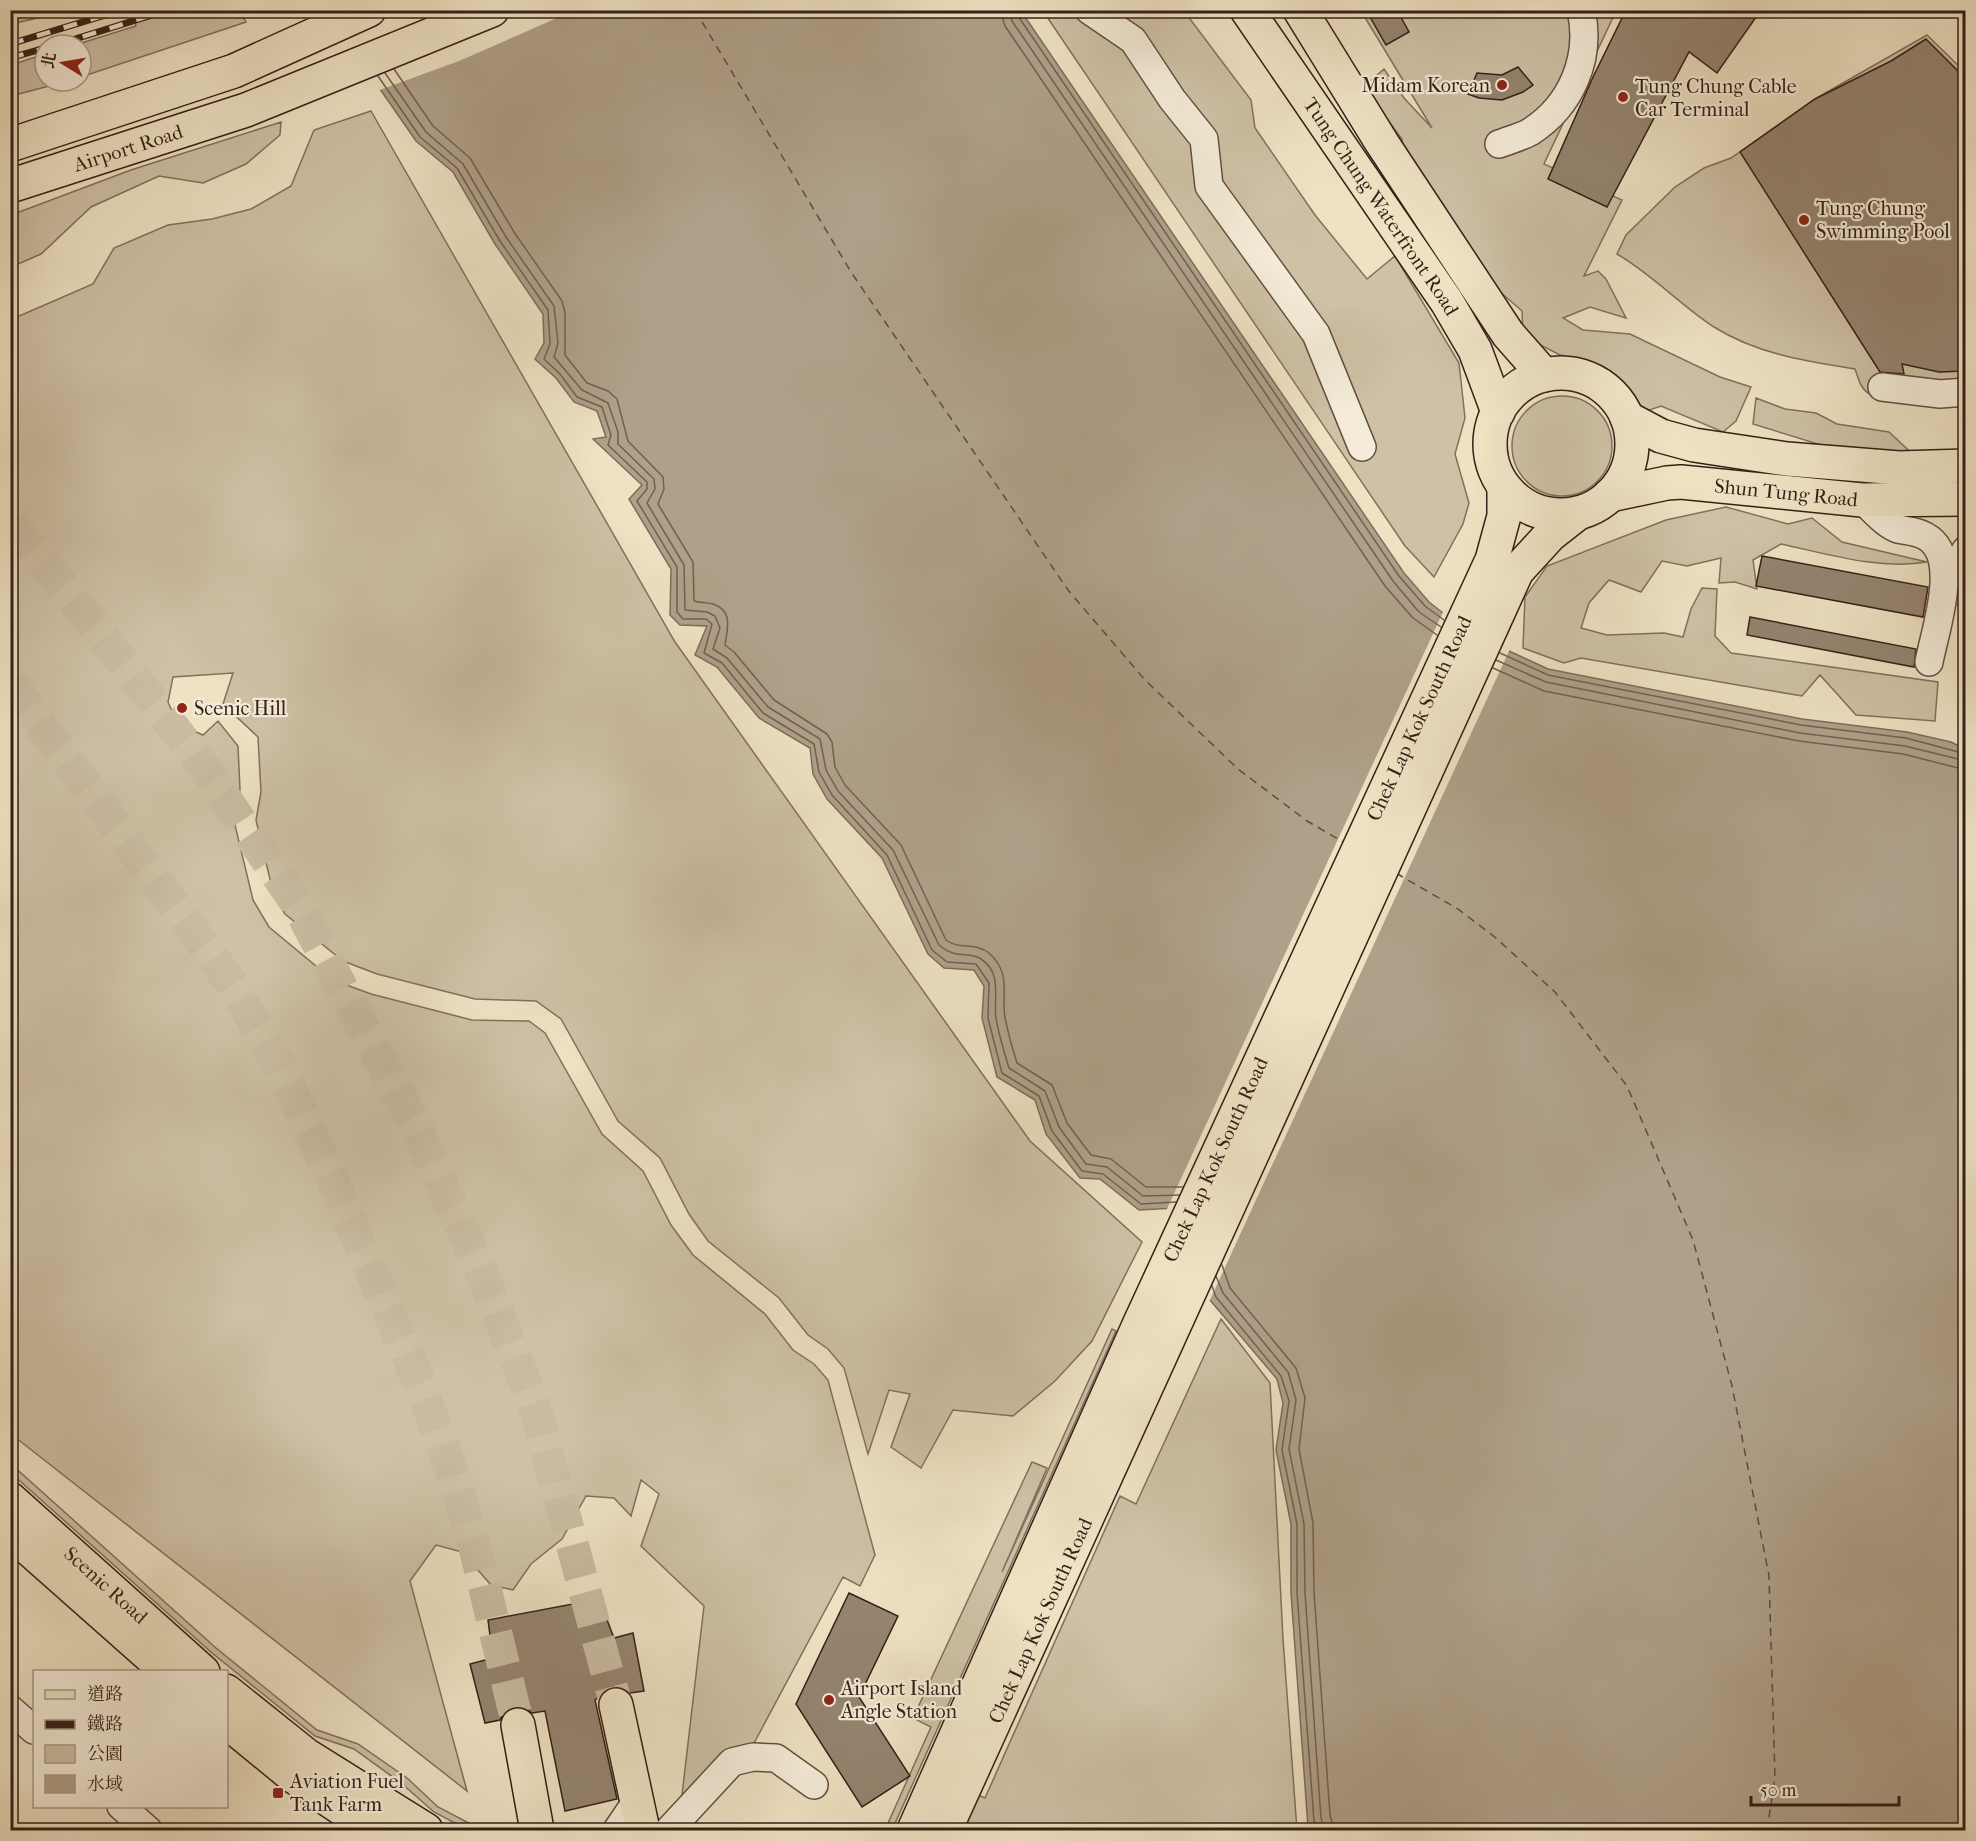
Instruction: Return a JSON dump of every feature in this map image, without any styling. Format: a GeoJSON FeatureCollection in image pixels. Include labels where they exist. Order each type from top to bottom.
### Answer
{"type":"FeatureCollection","features":[{"type":"Feature","properties":{"kind":"main road","name":"Airport Road"},"geometry":{"type":"LineString","coordinates":[[10,145],[234,71],[369,10]]}},
{"type":"Feature","properties":{"kind":"main road","name":"Airport Road"},"geometry":{"type":"LineString","coordinates":[[10,186],[246,110],[492,10]]}},
{"type":"Feature","properties":{"kind":"main road","name":"Tung Chung Waterfront Road"},"geometry":{"type":"LineString","coordinates":[[1247,10],[1448,302],[1475,350],[1498,412]]}},
{"type":"Feature","properties":{"kind":"main road","name":"Tung Chung Waterfront Road"},"geometry":{"type":"LineString","coordinates":[[1300,10],[1382,143],[1508,334],[1544,375]]}},
{"type":"Feature","properties":{"kind":"main road"},"geometry":{"type":"LineString","coordinates":[[1569,373],[1593,381],[1614,396],[1627,418],[1631,438],[1630,459],[1626,472],[1610,495],[1595,506],[1578,513],[1560,515],[1530,508],[1504,487],[1496,472],[1491,454],[1491,432],[1498,412],[1517,388],[1544,375],[1569,373]]}},
{"type":"Feature","properties":{"kind":"main road","name":"Shun Tung Road"},"geometry":{"type":"LineString","coordinates":[[1627,418],[1660,436],[1694,446],[1787,459],[1899,468],[1965,466]]}},
{"type":"Feature","properties":{"kind":"main road","name":"Shun Tung Road"},"geometry":{"type":"LineString","coordinates":[[1610,495],[1681,482],[1862,500],[1965,499]]}},
{"type":"Feature","properties":{"kind":"main road","name":"Chek Lap Kok South Road"},"geometry":{"type":"LineString","coordinates":[[945,1830],[1091,1505],[1159,1362],[1505,565],[1504,487]]}},
{"type":"Feature","properties":{"kind":"main road","name":"Chek Lap Kok South Road"},"geometry":{"type":"LineString","coordinates":[[914,1830],[1139,1325],[1505,565],[1578,513]]}},
{"type":"Feature","properties":{"kind":"main road","name":"Scenic Road"},"geometry":{"type":"LineString","coordinates":[[10,1499],[202,1670]]}},
{"type":"Feature","properties":{"kind":"main road","name":"Scenic Road"},"geometry":{"type":"LineString","coordinates":[[10,1532],[167,1670]]}},
{"type":"Feature","properties":{"kind":"main road"},"geometry":{"type":"LineString","coordinates":[[228,1693],[306,1755],[426,1830]]}},
{"type":"Feature","properties":{"kind":"main road"},"geometry":{"type":"LineString","coordinates":[[616,1705],[642,1824]]}},
{"type":"Feature","properties":{"kind":"main road"},"geometry":{"type":"LineString","coordinates":[[228,1723],[301,1783],[374,1830]]}},
{"type":"Feature","properties":{"kind":"main road"},"geometry":{"type":"LineString","coordinates":[[518,1725],[543,1822]]}},
{"type":"Feature","properties":{"kind":"street"},"geometry":{"type":"LineString","coordinates":[[1089,10],[1133,40],[1172,99],[1204,139],[1209,186],[1316,334],[1362,447]]}},
{"type":"Feature","properties":{"kind":"street"},"geometry":{"type":"LineString","coordinates":[[1499,144],[1528,133],[1554,114],[1572,89],[1583,59],[1585,27],[1581,10]]}},
{"type":"Feature","properties":{"kind":"street"},"geometry":{"type":"LineString","coordinates":[[1881,387],[1940,394],[1965,392]]}},
{"type":"Feature","properties":{"kind":"street"},"geometry":{"type":"LineString","coordinates":[[1862,500],[1888,524],[1918,533],[1934,542],[1943,557],[1944,583],[1927,647]]}},
{"type":"Feature","properties":{"kind":"street"},"geometry":{"type":"LineString","coordinates":[[1944,583],[1965,550]]}},
{"type":"Feature","properties":{"kind":"street"},"geometry":{"type":"LineString","coordinates":[[10,1709],[33,1729]]}},
{"type":"Feature","properties":{"kind":"street"},"geometry":{"type":"LineString","coordinates":[[642,1824],[732,1762],[753,1756],[776,1758],[814,1785]]}},
{"type":"Feature","properties":{"kind":"street"},"geometry":{"type":"LineString","coordinates":[[123,1808],[148,1830]]}},
{"type":"Feature","properties":{"kind":"green space"},"geometry":{"type":"Polygon","coordinates":[[[11,10],[69,10],[69,11],[11,24],[11,10]]]}},
{"type":"Feature","properties":{"kind":"green space"},"geometry":{"type":"Polygon","coordinates":[[[133,11],[239,11],[246,22],[93,73],[93,39],[136,26],[133,11]]]}},
{"type":"Feature","properties":{"kind":"green space"},"geometry":{"type":"Polygon","coordinates":[[[1043,11],[1184,11],[1251,100],[1255,128],[1315,215],[1367,279],[1395,256],[1459,363],[1465,418],[1455,454],[1469,503],[1463,524],[1434,577],[1405,546],[1043,11]]]}},
{"type":"Feature","properties":{"kind":"green space"},"geometry":{"type":"Polygon","coordinates":[[[1361,11],[1616,11],[1544,164],[1622,200],[1584,276],[1598,271],[1606,279],[1626,318],[1590,307],[1563,318],[1583,330],[1630,334],[1720,377],[1751,387],[1736,421],[1723,432],[1661,406],[1644,412],[1621,388],[1579,360],[1560,355],[1523,336],[1522,311],[1499,291],[1467,308],[1458,277],[1407,191],[1402,139],[1363,87],[1384,69],[1404,98],[1432,128],[1361,11]]]}},
{"type":"Feature","properties":{"kind":"green space","name":"Tung Chung Swimming Pool"},"geometry":{"type":"Polygon","coordinates":[[[1927,35],[1965,72],[1965,406],[1943,407],[1889,401],[1865,391],[1855,369],[1782,355],[1747,344],[1714,327],[1617,254],[1626,235],[1675,187],[1704,168],[1731,158],[1815,99],[1927,35]]]}},
{"type":"Feature","properties":{"kind":"green space"},"geometry":{"type":"Polygon","coordinates":[[[33,58],[33,90],[11,96],[11,65],[33,58]]]}},
{"type":"Feature","properties":{"kind":"green space"},"geometry":{"type":"Polygon","coordinates":[[[371,111],[675,642],[1030,1141],[1142,1242],[1092,1341],[1055,1381],[1013,1416],[953,1410],[921,1468],[891,1447],[910,1394],[889,1390],[868,1454],[844,1368],[828,1349],[808,1335],[779,1298],[708,1241],[689,1214],[660,1158],[618,1121],[561,1019],[536,1001],[475,999],[377,974],[343,961],[285,914],[273,892],[256,820],[261,792],[258,737],[223,704],[233,673],[173,677],[168,702],[178,724],[203,735],[218,721],[238,746],[240,790],[234,821],[253,900],[269,927],[333,980],[371,994],[472,1020],[529,1021],[545,1033],[602,1134],[643,1171],[671,1225],[693,1255],[765,1314],[793,1350],[814,1364],[828,1380],[875,1555],[860,1586],[843,1577],[753,1745],[682,1795],[704,1606],[641,1546],[659,1494],[641,1480],[631,1516],[614,1498],[586,1496],[562,1539],[531,1564],[513,1590],[491,1585],[462,1552],[436,1545],[410,1581],[467,1791],[11,1434],[10,320],[93,284],[114,248],[168,225],[212,219],[251,209],[291,186],[314,130],[371,111]]]}},
{"type":"Feature","properties":{"kind":"green space"},"geometry":{"type":"Polygon","coordinates":[[[281,122],[280,135],[246,164],[203,183],[159,176],[91,207],[41,254],[11,267],[11,215],[131,170],[281,122]]]}},
{"type":"Feature","properties":{"kind":"green space"},"geometry":{"type":"Polygon","coordinates":[[[1562,396],[1581,400],[1597,411],[1608,427],[1612,446],[1608,465],[1597,481],[1581,492],[1562,496],[1543,492],[1527,481],[1516,465],[1512,446],[1516,427],[1527,411],[1543,400],[1562,396]]]}},
{"type":"Feature","properties":{"kind":"green space"},"geometry":{"type":"Polygon","coordinates":[[[1756,398],[1785,409],[1816,413],[1837,424],[1889,432],[1917,458],[1847,453],[1753,424],[1756,398]]]}},
{"type":"Feature","properties":{"kind":"green space"},"geometry":{"type":"Polygon","coordinates":[[[1726,507],[1788,524],[1812,518],[1842,542],[1927,562],[1890,564],[1872,562],[1781,544],[1753,560],[1757,589],[1735,582],[1719,583],[1721,558],[1687,566],[1662,561],[1641,592],[1609,580],[1589,603],[1581,628],[1607,635],[1664,633],[1683,637],[1691,609],[1702,588],[1717,589],[1715,636],[1731,653],[1938,682],[1935,721],[1856,715],[1820,675],[1802,696],[1581,658],[1564,663],[1523,648],[1525,597],[1547,566],[1666,520],[1726,507]]]}},
{"type":"Feature","properties":{"kind":"green space"},"geometry":{"type":"Polygon","coordinates":[[[1965,577],[1965,605],[1951,605],[1965,577]]]}},
{"type":"Feature","properties":{"kind":"green space"},"geometry":{"type":"Polygon","coordinates":[[[1221,1319],[1270,1383],[1283,1639],[1297,1830],[964,1830],[976,1794],[985,1798],[1120,1496],[1136,1504],[1221,1319]]]}},
{"type":"Feature","properties":{"kind":"green space"},"geometry":{"type":"Polygon","coordinates":[[[1112,1329],[1116,1331],[892,1830],[885,1830],[931,1727],[913,1718],[1032,1462],[1047,1468],[1002,1572],[1112,1329]]]}},
{"type":"Feature","properties":{"kind":"green space"},"geometry":{"type":"Polygon","coordinates":[[[11,1464],[216,1648],[317,1730],[358,1744],[407,1778],[438,1807],[482,1830],[468,1830],[434,1812],[401,1783],[354,1749],[315,1736],[212,1653],[11,1473],[11,1464]]]}},
{"type":"Feature","properties":{"kind":"water"},"geometry":{"type":"Polygon","coordinates":[[[326,11],[1021,11],[1404,573],[1429,602],[1443,613],[1509,651],[1548,669],[1802,719],[1907,732],[1951,742],[1965,749],[1965,1830],[1320,1830],[1308,1827],[1291,1593],[1291,1524],[1276,1450],[1283,1403],[1277,1379],[1210,1300],[1177,1208],[1139,1210],[1100,1179],[1080,1178],[1046,1134],[1035,1100],[997,1077],[982,1018],[984,986],[974,970],[944,968],[928,954],[882,858],[827,799],[813,774],[810,748],[759,718],[717,667],[695,655],[707,626],[680,625],[670,615],[671,569],[629,499],[642,485],[593,439],[606,437],[597,411],[574,402],[556,378],[535,359],[544,343],[543,314],[495,244],[453,172],[416,141],[326,11]]]}},
{"type":"Feature","properties":{"kind":"pier"},"geometry":{"type":"Polygon","coordinates":[[[323,10],[573,11],[459,61],[377,91],[323,10]]]}},
{"type":"Feature","properties":{"kind":"pier"},"geometry":{"type":"Polygon","coordinates":[[[1444,610],[1510,649],[1209,1302],[1175,1211],[1166,1211],[1444,610]]]}},
{"type":"Feature","properties":{"kind":"building"},"geometry":{"type":"Polygon","coordinates":[[[1366,10],[1397,10],[1409,32],[1386,45],[1366,10]]]}},
{"type":"Feature","properties":{"kind":"building","name":"Tung Chung Cable Car Terminal"},"geometry":{"type":"Polygon","coordinates":[[[1626,10],[1761,10],[1717,73],[1689,52],[1607,207],[1548,179],[1593,77],[1626,10]]]}},
{"type":"Feature","properties":{"kind":"building","name":"Tung Chung Swimming Pool"},"geometry":{"type":"Polygon","coordinates":[[[1926,39],[1965,78],[1965,371],[1939,372],[1902,364],[1904,374],[1880,372],[1740,152],[1815,99],[1891,61],[1926,39]]]}},
{"type":"Feature","properties":{"kind":"building"},"geometry":{"type":"Polygon","coordinates":[[[1518,67],[1533,85],[1523,92],[1502,100],[1479,98],[1468,94],[1477,73],[1502,75],[1518,67]]]}},
{"type":"Feature","properties":{"kind":"building"},"geometry":{"type":"Polygon","coordinates":[[[1762,556],[1928,587],[1923,617],[1756,586],[1762,556]]]}},
{"type":"Feature","properties":{"kind":"building"},"geometry":{"type":"Polygon","coordinates":[[[1750,617],[1916,649],[1914,667],[1747,635],[1750,617]]]}},
{"type":"Feature","properties":{"kind":"building","name":"Airport Island Angle Station"},"geometry":{"type":"Polygon","coordinates":[[[849,1593],[898,1616],[859,1697],[910,1776],[862,1807],[796,1704],[849,1593]]]}},
{"type":"Feature","properties":{"kind":"building"},"geometry":{"type":"Polygon","coordinates":[[[599,1599],[614,1638],[633,1633],[644,1691],[630,1693],[622,1687],[613,1687],[595,1700],[617,1799],[565,1811],[545,1711],[532,1713],[524,1707],[514,1707],[505,1711],[500,1720],[485,1723],[470,1664],[493,1658],[488,1620],[599,1599]]]}},
{"type":"Feature","properties":{"kind":"ferry route"},"geometry":{"type":"LineString","coordinates":[[695,10],[851,272],[1068,590],[1145,680],[1238,769],[1307,821],[1345,843]]}},
{"type":"Feature","properties":{"kind":"ferry route"},"geometry":{"type":"LineString","coordinates":[[1396,873],[1458,909],[1496,938],[1555,992],[1627,1086],[1693,1240],[1732,1386],[1769,1576],[1775,1778],[1767,1830]]}},
{"type":"Feature","properties":{"kind":"tunnel"},"geometry":{"type":"LineString","coordinates":[[10,525],[40,557],[201,763],[297,904],[412,1119],[476,1259],[534,1404],[616,1705]]}},
{"type":"Feature","properties":{"kind":"tunnel"},"geometry":{"type":"LineString","coordinates":[[10,682],[232,984],[281,1069],[325,1163],[420,1384],[449,1464],[474,1543],[518,1725]]}},
{"type":"Feature","properties":{"kind":"railway"},"geometry":{"type":"LineString","coordinates":[[10,44],[122,10]]}},
{"type":"Feature","properties":{"kind":"railway"},"geometry":{"type":"LineString","coordinates":[[93,33],[168,10]]}},
{"type":"Feature","properties":{"kind":"railway"},"geometry":{"type":"LineString","coordinates":[[10,58],[33,51]]}},
{"type":"Feature","properties":{"kind":"place","name":"Midam Korean"},"geometry":{"type":"Point","coordinates":[1502,85]}},
{"type":"Feature","properties":{"kind":"place","name":"Tung Chung Cable Car Terminal"},"geometry":{"type":"Point","coordinates":[1623,97]}},
{"type":"Feature","properties":{"kind":"place","name":"Tung Chung Swimming Pool"},"geometry":{"type":"Point","coordinates":[1804,220]}},
{"type":"Feature","properties":{"kind":"place","name":"Scenic Hill"},"geometry":{"type":"Point","coordinates":[182,708]}},
{"type":"Feature","properties":{"kind":"place","name":"Airport Island Angle Station"},"geometry":{"type":"Point","coordinates":[829,1700]}},
{"type":"Feature","properties":{"kind":"place","name":"Aviation Fuel Tank Farm"},"geometry":{"type":"Point","coordinates":[278,1793]}}]}
